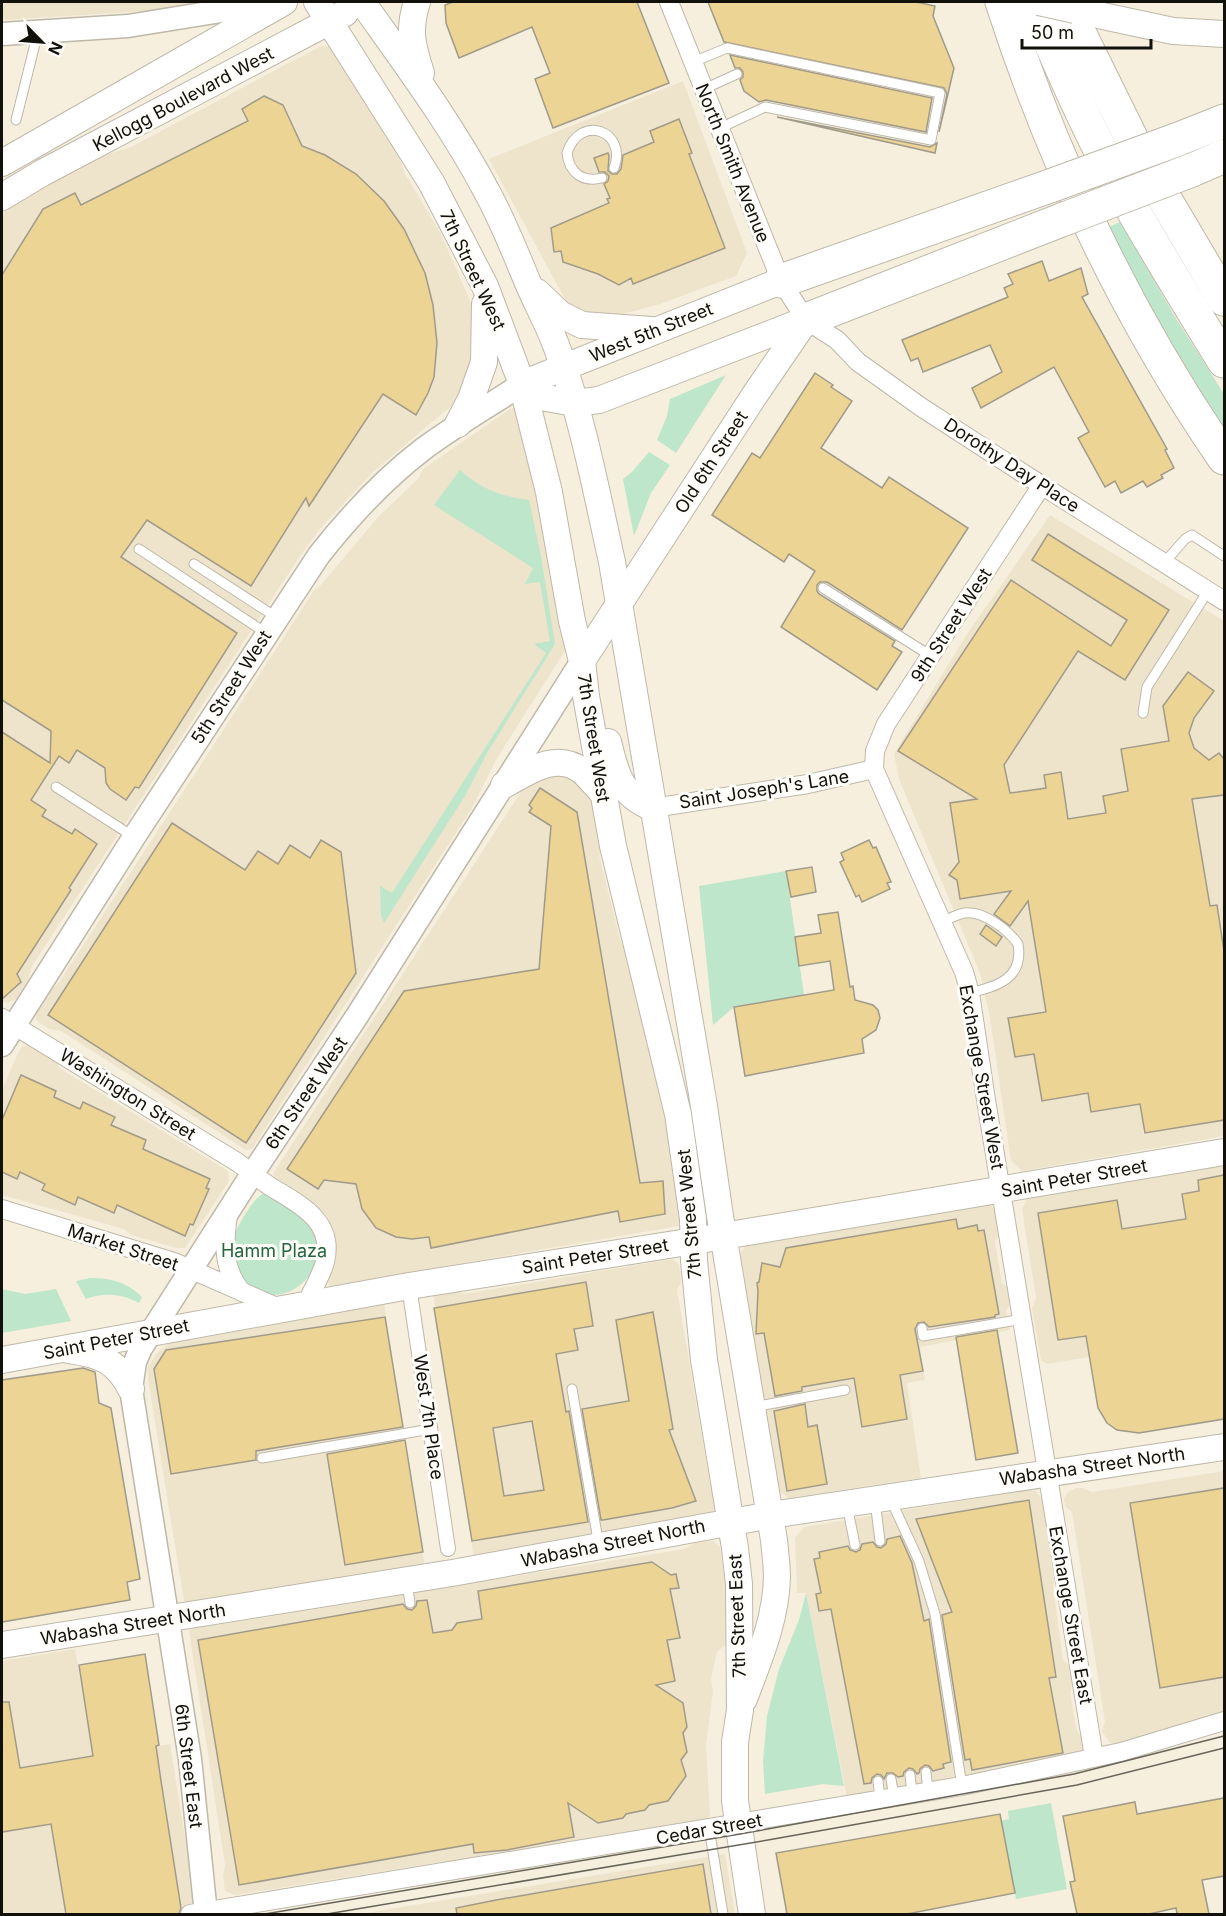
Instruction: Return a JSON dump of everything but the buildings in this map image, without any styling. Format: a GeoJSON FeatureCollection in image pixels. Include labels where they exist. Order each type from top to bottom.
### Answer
{"type":"FeatureCollection","features":[{"type":"Feature","properties":{"kind":"highway"},"geometry":{"type":"LineString","coordinates":[[1002,2],[1051,136],[1098,241],[1147,333],[1224,458]]}},
{"type":"Feature","properties":{"kind":"highway"},"geometry":{"type":"LineString","coordinates":[[1033,2],[1071,89],[1116,179],[1160,257],[1224,361]]}},
{"type":"Feature","properties":{"kind":"highway"},"geometry":{"type":"LineString","coordinates":[[1076,4],[1143,162],[1224,299]]}},
{"type":"Feature","properties":{"kind":"highway"},"geometry":{"type":"LineString","coordinates":[[781,281],[1050,186],[1224,121]]}},
{"type":"Feature","properties":{"kind":"highway"},"geometry":{"type":"LineString","coordinates":[[806,320],[1224,156]]}},
{"type":"Feature","properties":{"kind":"main road","name":"Kellogg Boulevard West"},"geometry":{"type":"LineString","coordinates":[[2,163],[257,8],[284,2]]}},
{"type":"Feature","properties":{"kind":"main road","name":"Kellogg Boulevard West"},"geometry":{"type":"LineString","coordinates":[[2,197],[324,11],[363,2]]}},
{"type":"Feature","properties":{"kind":"main road","name":"7th Street West"},"geometry":{"type":"LineString","coordinates":[[363,2],[428,93],[487,192],[556,344],[574,403],[600,507],[619,605],[771,1515]]}},
{"type":"Feature","properties":{"kind":"main road"},"geometry":{"type":"LineString","coordinates":[[417,2],[410,30],[413,48],[428,93]]}},
{"type":"Feature","properties":{"kind":"main road"},"geometry":{"type":"LineString","coordinates":[[1039,2],[1076,4],[1120,21],[1173,31],[1224,34]]}},
{"type":"Feature","properties":{"kind":"main road","name":"7th Street West"},"geometry":{"type":"LineString","coordinates":[[324,11],[431,182],[485,286],[522,384],[549,492],[572,621],[582,661],[602,792],[613,846],[678,1114],[689,1188],[695,1280],[704,1360],[731,1521]]}},
{"type":"Feature","properties":{"kind":"main road","name":"West 5th Street"},"geometry":{"type":"LineString","coordinates":[[522,384],[781,281]]}},
{"type":"Feature","properties":{"kind":"main road"},"geometry":{"type":"LineString","coordinates":[[528,283],[560,314],[582,326],[618,326],[654,330]]}},
{"type":"Feature","properties":{"kind":"main road"},"geometry":{"type":"LineString","coordinates":[[459,424],[484,362],[485,286]]}},
{"type":"Feature","properties":{"kind":"main road"},"geometry":{"type":"LineString","coordinates":[[522,384],[541,397],[574,403],[599,400],[806,320]]}},
{"type":"Feature","properties":{"kind":"main road","name":"Old 6th Street"},"geometry":{"type":"LineString","coordinates":[[619,605],[806,320]]}},
{"type":"Feature","properties":{"kind":"main road","name":"6th Street West"},"geometry":{"type":"LineString","coordinates":[[582,661],[619,605]]}},
{"type":"Feature","properties":{"kind":"main road"},"geometry":{"type":"LineString","coordinates":[[586,696],[608,741],[617,776],[628,794],[640,803],[653,808]]}},
{"type":"Feature","properties":{"kind":"main road"},"geometry":{"type":"LineString","coordinates":[[504,784],[540,765],[561,763],[572,765],[582,772],[602,792]]}},
{"type":"Feature","properties":{"kind":"main road","name":"Saint Peter Street"},"geometry":{"type":"LineString","coordinates":[[2,1360],[279,1308],[1224,1152]]}},
{"type":"Feature","properties":{"kind":"main road"},"geometry":{"type":"LineString","coordinates":[[61,1349],[91,1353],[111,1363],[123,1374],[131,1389]]}},
{"type":"Feature","properties":{"kind":"main road","name":"Wabasha Street North"},"geometry":{"type":"LineString","coordinates":[[2,1645],[168,1619],[408,1592],[599,1546],[731,1521],[1224,1447]]}},
{"type":"Feature","properties":{"kind":"main road","name":"7th Street East"},"geometry":{"type":"LineString","coordinates":[[740,1710],[766,1642],[773,1612],[777,1578],[771,1515]]}},
{"type":"Feature","properties":{"kind":"main road","name":"7th Street East"},"geometry":{"type":"LineString","coordinates":[[731,1521],[740,1595],[740,1710],[735,1742],[734,1779],[738,1824],[752,1914]]}},
{"type":"Feature","properties":{"kind":"street","name":"North Smith Avenue"},"geometry":{"type":"LineString","coordinates":[[669,2],[781,281],[806,320]]}},
{"type":"Feature","properties":{"kind":"street"},"geometry":{"type":"LineString","coordinates":[[2,34],[128,26],[257,8]]}},
{"type":"Feature","properties":{"kind":"street","name":"Dorothy Day Place"},"geometry":{"type":"LineString","coordinates":[[806,320],[837,340],[858,362],[903,394],[1224,601]]}},
{"type":"Feature","properties":{"kind":"street","name":"5th Street West"},"geometry":{"type":"LineString","coordinates":[[2,1045],[7,1021],[134,837],[319,555],[358,509],[394,473],[459,424],[522,384]]}},
{"type":"Feature","properties":{"kind":"street","name":"9th Street West"},"geometry":{"type":"LineString","coordinates":[[874,769],[876,751],[886,724],[1041,485]]}},
{"type":"Feature","properties":{"kind":"street","name":"6th Street West"},"geometry":{"type":"LineString","coordinates":[[168,1619],[131,1389],[135,1362],[141,1348],[357,1016],[582,661]]}},
{"type":"Feature","properties":{"kind":"street","name":"Saint Joseph's Lane"},"geometry":{"type":"LineString","coordinates":[[653,808],[808,784],[874,769]]}},
{"type":"Feature","properties":{"kind":"street","name":"Exchange Street West"},"geometry":{"type":"LineString","coordinates":[[874,769],[964,972],[970,993],[1048,1473]]}},
{"type":"Feature","properties":{"kind":"street","name":"Washington Street"},"geometry":{"type":"LineString","coordinates":[[7,1021],[253,1173]]}},
{"type":"Feature","properties":{"kind":"street"},"geometry":{"type":"LineString","coordinates":[[253,1173],[306,1208],[321,1227],[326,1243],[325,1264],[306,1304]]}},
{"type":"Feature","properties":{"kind":"street","name":"Market Street"},"geometry":{"type":"LineString","coordinates":[[2,1209],[170,1260],[279,1308]]}},
{"type":"Feature","properties":{"kind":"street"},"geometry":{"type":"LineString","coordinates":[[229,1211],[225,1253],[230,1274],[242,1292]]}},
{"type":"Feature","properties":{"kind":"street","name":"West 7th Place"},"geometry":{"type":"LineString","coordinates":[[409,1286],[448,1549]]}},
{"type":"Feature","properties":{"kind":"street","name":"Exchange Street East"},"geometry":{"type":"LineString","coordinates":[[1048,1473],[1094,1757]]}},
{"type":"Feature","properties":{"kind":"street","name":"6th Street East"},"geometry":{"type":"LineString","coordinates":[[168,1619],[190,1759],[200,1913]]}},
{"type":"Feature","properties":{"kind":"street","name":"Cedar Street"},"geometry":{"type":"LineString","coordinates":[[200,1913],[738,1824],[897,1790],[962,1786],[1121,1752],[1224,1721]]}},
{"type":"Feature","properties":{"kind":"lane"},"geometry":{"type":"LineString","coordinates":[[16,120],[38,32]]}},
{"type":"Feature","properties":{"kind":"lane"},"geometry":{"type":"LineString","coordinates":[[693,62],[727,48],[940,93],[931,140],[765,107],[720,128]]}},
{"type":"Feature","properties":{"kind":"lane"},"geometry":{"type":"LineString","coordinates":[[704,89],[737,74]]}},
{"type":"Feature","properties":{"kind":"lane"},"geometry":{"type":"LineString","coordinates":[[602,178],[585,179],[572,169],[567,153],[575,137],[590,130],[606,134],[616,146],[618,154],[614,168]]}},
{"type":"Feature","properties":{"kind":"lane"},"geometry":{"type":"LineString","coordinates":[[1164,563],[1185,539],[1192,535],[1224,556]]}},
{"type":"Feature","properties":{"kind":"lane"},"geometry":{"type":"LineString","coordinates":[[139,549],[271,625]]}},
{"type":"Feature","properties":{"kind":"lane"},"geometry":{"type":"LineString","coordinates":[[194,564],[271,625]]}},
{"type":"Feature","properties":{"kind":"lane"},"geometry":{"type":"LineString","coordinates":[[823,588],[931,656]]}},
{"type":"Feature","properties":{"kind":"lane"},"geometry":{"type":"LineString","coordinates":[[1143,713],[1146,687],[1208,591]]}},
{"type":"Feature","properties":{"kind":"lane"},"geometry":{"type":"LineString","coordinates":[[56,787],[134,837]]}},
{"type":"Feature","properties":{"kind":"lane"},"geometry":{"type":"LineString","coordinates":[[942,922],[961,914],[979,915],[1007,933],[1018,944],[1019,954],[1015,969],[1006,981],[970,993]]}},
{"type":"Feature","properties":{"kind":"lane"},"geometry":{"type":"LineString","coordinates":[[922,1328],[923,1336],[1023,1319]]}},
{"type":"Feature","properties":{"kind":"lane"},"geometry":{"type":"LineString","coordinates":[[572,1389],[599,1546]]}},
{"type":"Feature","properties":{"kind":"lane"},"geometry":{"type":"LineString","coordinates":[[752,1407],[845,1390]]}},
{"type":"Feature","properties":{"kind":"lane"},"geometry":{"type":"LineString","coordinates":[[262,1458],[430,1429]]}},
{"type":"Feature","properties":{"kind":"lane"},"geometry":{"type":"LineString","coordinates":[[880,1540],[882,1497]]}},
{"type":"Feature","properties":{"kind":"lane"},"geometry":{"type":"LineString","coordinates":[[882,1497],[919,1561],[935,1614],[962,1786]]}},
{"type":"Feature","properties":{"kind":"lane"},"geometry":{"type":"LineString","coordinates":[[847,1503],[855,1545]]}},
{"type":"Feature","properties":{"kind":"lane"},"geometry":{"type":"LineString","coordinates":[[897,1790],[926,1772]]}},
{"type":"Feature","properties":{"kind":"lane"},"geometry":{"type":"LineString","coordinates":[[897,1790],[910,1775]]}},
{"type":"Feature","properties":{"kind":"lane"},"geometry":{"type":"LineString","coordinates":[[709,1828],[723,1914]]}},
{"type":"Feature","properties":{"kind":"shaded area"},"geometry":{"type":"Polygon","coordinates":[[[2,2],[241,2],[179,9],[2,20],[2,2]]]}},
{"type":"Feature","properties":{"kind":"shaded area"},"geometry":{"type":"Polygon","coordinates":[[[321,46],[332,47],[388,125],[405,174],[441,234],[474,310],[480,344],[462,397],[373,472],[319,530],[32,966],[28,980],[15,1000],[6,1003],[2,1001],[2,213],[21,199],[89,160],[131,147],[321,46]]]}},
{"type":"Feature","properties":{"kind":"shaded area"},"geometry":{"type":"Polygon","coordinates":[[[683,81],[747,253],[736,276],[660,304],[601,320],[582,315],[566,301],[489,159],[683,81]]]}},
{"type":"Feature","properties":{"kind":"shaded area"},"geometry":{"type":"Polygon","coordinates":[[[516,408],[520,415],[568,646],[497,758],[472,808],[252,1149],[246,1150],[61,1031],[49,1029],[36,1020],[35,1015],[41,1000],[60,981],[315,589],[379,516],[418,479],[423,469],[510,409],[516,408]]]}},
{"type":"Feature","properties":{"kind":"shaded area"},"geometry":{"type":"Polygon","coordinates":[[[1050,515],[1224,621],[1224,1136],[1022,1171],[1011,1161],[990,1018],[980,973],[899,779],[894,754],[965,637],[1050,515]]]}},
{"type":"Feature","properties":{"kind":"shaded area"},"geometry":{"type":"Polygon","coordinates":[[[563,772],[593,795],[604,846],[599,855],[621,943],[630,950],[670,1118],[683,1215],[679,1226],[329,1286],[328,1280],[336,1260],[336,1245],[328,1218],[315,1204],[274,1177],[274,1172],[526,784],[563,772]]]}},
{"type":"Feature","properties":{"kind":"shaded area"},"geometry":{"type":"Polygon","coordinates":[[[30,1045],[58,1062],[59,1068],[228,1171],[229,1181],[185,1248],[177,1248],[131,1235],[124,1229],[2,1195],[2,1090],[18,1053],[23,1046],[30,1045]]]}},
{"type":"Feature","properties":{"kind":"shaded area"},"geometry":{"type":"Polygon","coordinates":[[[1224,1162],[1224,1335],[1047,1364],[1041,1360],[1032,1308],[1036,1298],[1022,1209],[1030,1194],[1224,1162]]]}},
{"type":"Feature","properties":{"kind":"shaded area"},"geometry":{"type":"Polygon","coordinates":[[[976,1203],[990,1205],[997,1212],[1000,1233],[995,1242],[1002,1283],[1010,1289],[1011,1302],[1006,1311],[1010,1330],[920,1347],[925,1380],[907,1383],[921,1478],[789,1498],[778,1491],[739,1256],[745,1246],[971,1208],[976,1203]]]}},
{"type":"Feature","properties":{"kind":"shaded area"},"geometry":{"type":"Polygon","coordinates":[[[673,1259],[679,1265],[681,1282],[677,1290],[710,1484],[715,1488],[719,1515],[474,1559],[433,1293],[455,1290],[464,1294],[673,1259]]]}},
{"type":"Feature","properties":{"kind":"shaded area"},"geometry":{"type":"Polygon","coordinates":[[[384,1302],[425,1568],[193,1606],[184,1601],[148,1379],[148,1367],[157,1353],[169,1343],[269,1326],[274,1321],[384,1302]]]}},
{"type":"Feature","properties":{"kind":"shaded area"},"geometry":{"type":"Polygon","coordinates":[[[1224,1471],[1224,1713],[1110,1743],[1102,1731],[1105,1722],[1072,1512],[1065,1506],[1064,1499],[1067,1493],[1076,1488],[1092,1492],[1224,1471]]]}},
{"type":"Feature","properties":{"kind":"shaded area"},"geometry":{"type":"Polygon","coordinates":[[[1026,1490],[1036,1491],[1044,1502],[1056,1576],[1053,1586],[1063,1660],[1071,1667],[1073,1683],[1070,1693],[1077,1731],[1083,1738],[1083,1749],[1076,1757],[847,1797],[806,1593],[797,1593],[795,1538],[804,1527],[1026,1490]]]}},
{"type":"Feature","properties":{"kind":"shaded area"},"geometry":{"type":"Polygon","coordinates":[[[713,1541],[720,1547],[729,1604],[727,1644],[717,1652],[711,1679],[713,1691],[706,1745],[710,1815],[705,1821],[461,1866],[440,1862],[235,1895],[225,1891],[223,1876],[225,1865],[189,1631],[195,1625],[211,1626],[392,1597],[400,1590],[479,1577],[493,1580],[684,1549],[695,1543],[713,1541]]]}},
{"type":"Feature","properties":{"kind":"shaded area"},"geometry":{"type":"Polygon","coordinates":[[[75,1649],[94,1756],[170,1744],[195,1899],[188,1908],[142,1914],[2,1914],[2,1661],[75,1649]]]}},
{"type":"Feature","properties":{"kind":"shaded area"},"geometry":{"type":"Polygon","coordinates":[[[725,1854],[735,1914],[360,1914],[725,1854]]]}},
{"type":"Feature","properties":{"kind":"green space"},"geometry":{"type":"Polygon","coordinates":[[[1120,222],[1175,317],[1224,394],[1224,441],[1104,229],[1120,222]]]}},
{"type":"Feature","properties":{"kind":"green space"},"geometry":{"type":"Polygon","coordinates":[[[726,375],[676,453],[657,440],[667,416],[670,399],[726,375]]]}},
{"type":"Feature","properties":{"kind":"green space"},"geometry":{"type":"Polygon","coordinates":[[[649,452],[670,465],[651,493],[634,536],[623,479],[649,452]]]}},
{"type":"Feature","properties":{"kind":"green space"},"geometry":{"type":"Polygon","coordinates":[[[460,470],[475,482],[492,491],[529,500],[541,556],[555,644],[487,753],[465,796],[384,923],[381,915],[380,886],[392,893],[546,653],[534,644],[550,641],[540,582],[525,584],[533,568],[434,505],[460,470]]]}},
{"type":"Feature","properties":{"kind":"green space"},"geometry":{"type":"Polygon","coordinates":[[[786,871],[804,995],[734,1007],[713,1025],[699,886],[786,871]]]}},
{"type":"Feature","properties":{"kind":"green space","name":"Hamm Plaza"},"geometry":{"type":"Polygon","coordinates":[[[266,1192],[303,1217],[317,1238],[318,1255],[313,1270],[302,1283],[289,1292],[273,1295],[257,1291],[243,1279],[234,1261],[234,1234],[252,1204],[266,1192]]]}},
{"type":"Feature","properties":{"kind":"green space"},"geometry":{"type":"Polygon","coordinates":[[[90,1278],[118,1282],[142,1297],[139,1303],[113,1295],[100,1295],[86,1299],[76,1281],[90,1278]]]}},
{"type":"Feature","properties":{"kind":"green space"},"geometry":{"type":"Polygon","coordinates":[[[2,1289],[25,1294],[56,1289],[71,1321],[2,1333],[2,1289]]]}},
{"type":"Feature","properties":{"kind":"green space"},"geometry":{"type":"Polygon","coordinates":[[[806,1593],[844,1786],[823,1784],[765,1794],[763,1761],[767,1716],[779,1669],[799,1620],[806,1593]]]}},
{"type":"Feature","properties":{"kind":"green space"},"geometry":{"type":"Polygon","coordinates":[[[1051,1803],[1067,1889],[1016,1899],[1001,1821],[1009,1819],[1008,1811],[1051,1803]]]}},
{"type":"Feature","properties":{"kind":"tram line"},"geometry":{"type":"LineString","coordinates":[[265,1914],[740,1834],[1074,1774],[1224,1736]]}},
{"type":"Feature","properties":{"kind":"tram line"},"geometry":{"type":"LineString","coordinates":[[327,1914],[768,1840],[1077,1785],[1224,1748]]}}]}
